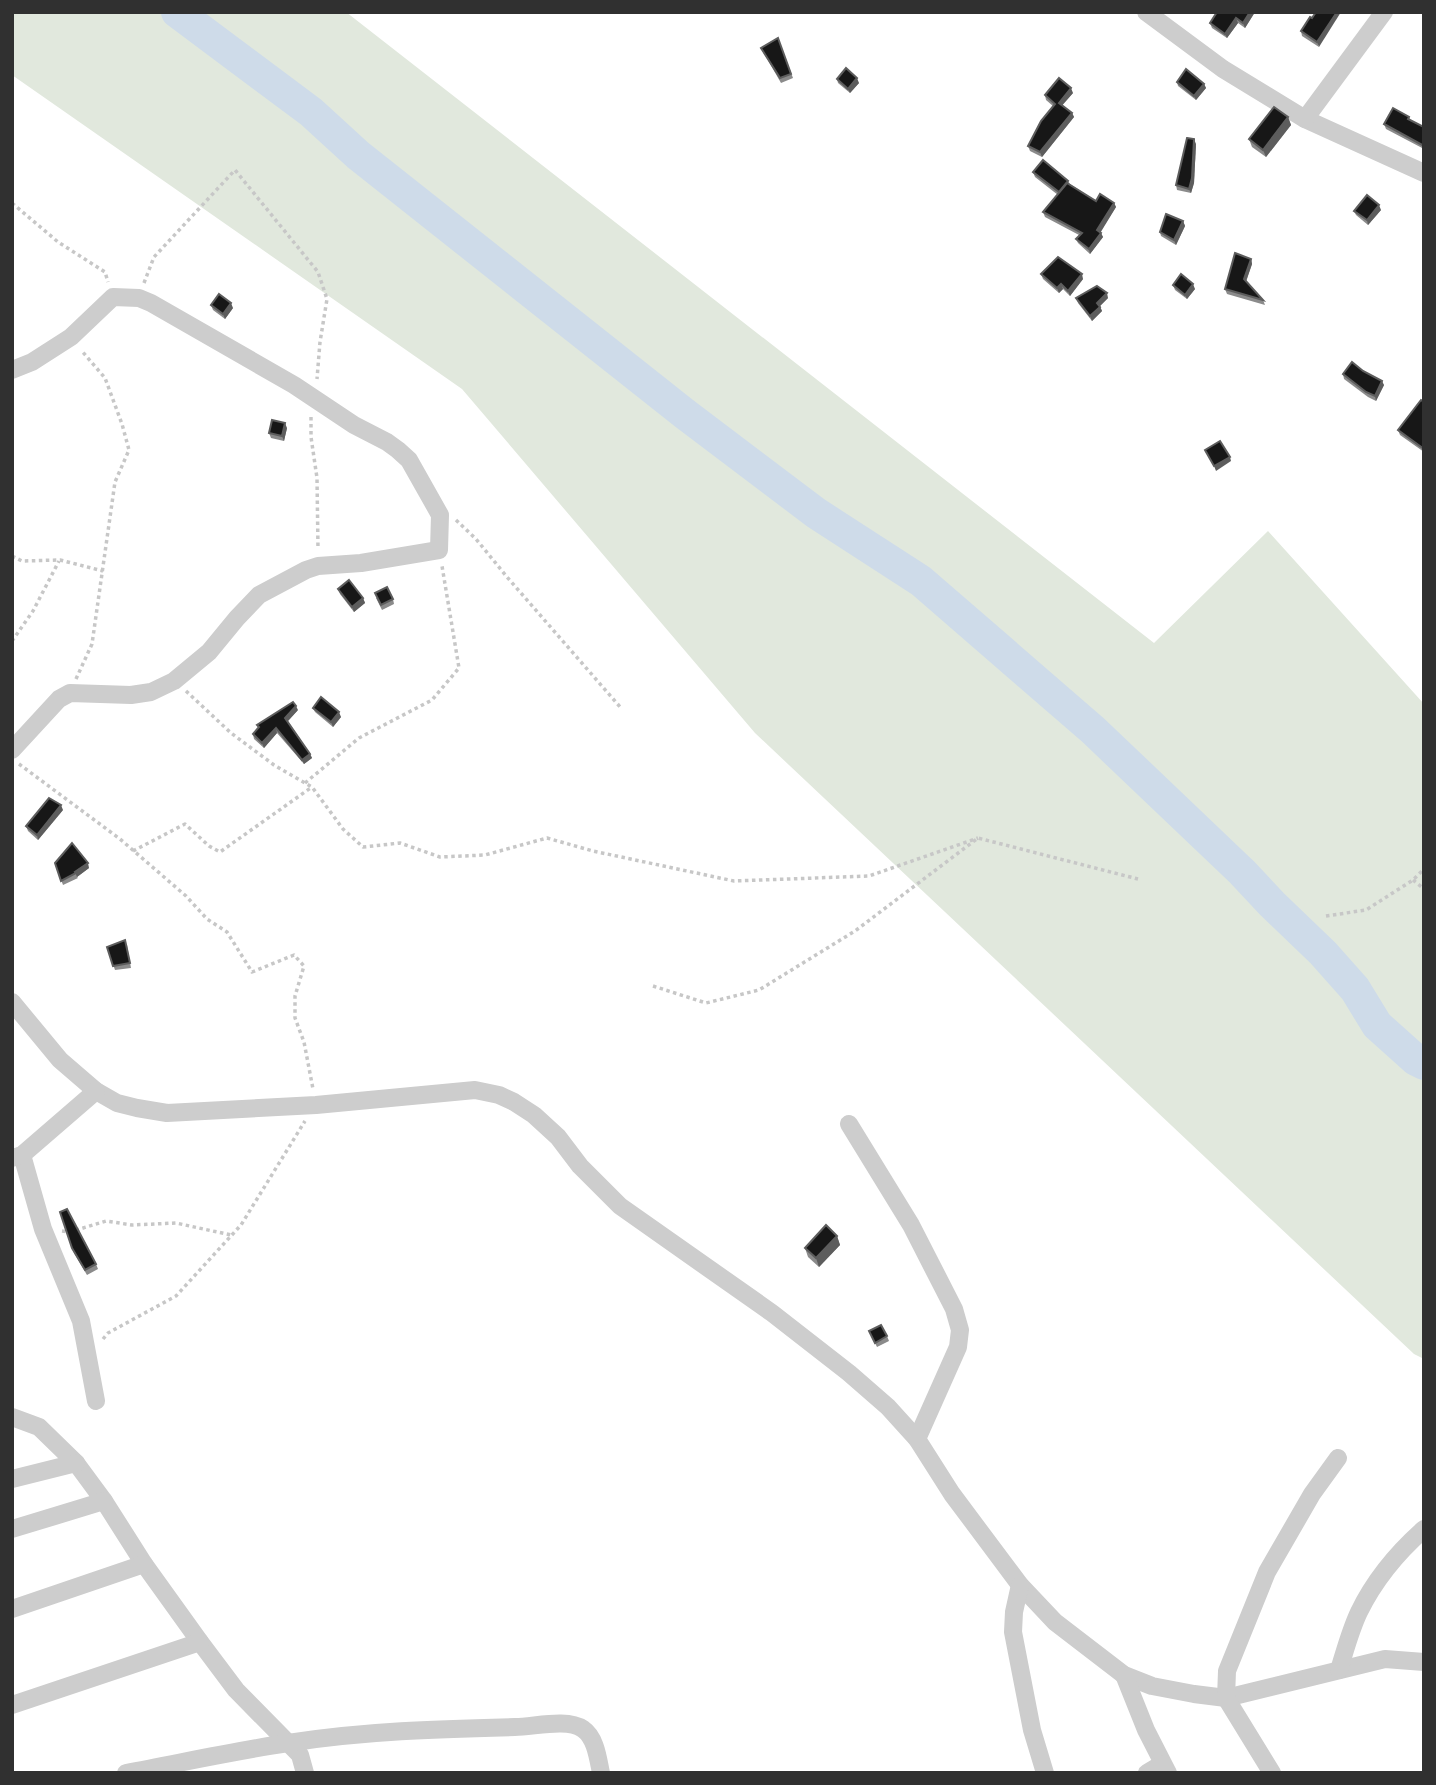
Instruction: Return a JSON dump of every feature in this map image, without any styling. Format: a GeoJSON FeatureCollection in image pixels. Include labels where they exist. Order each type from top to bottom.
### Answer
{"type":"FeatureCollection","features":[{"type":"Feature","properties":{"kind":"street"},"geometry":{"type":"LineString","coordinates":[[1146,12],[1223,69],[1305,119],[1424,173]]}},
{"type":"Feature","properties":{"kind":"street"},"geometry":{"type":"LineString","coordinates":[[1305,119],[1384,12]]}},
{"type":"Feature","properties":{"kind":"street"},"geometry":{"type":"LineString","coordinates":[[12,370],[32,362],[71,337],[113,297],[139,298],[316,398],[354,425],[387,442],[410,460],[440,515],[439,550],[361,563],[318,566],[306,570],[259,595],[209,652],[174,681],[150,692],[131,695],[69,693],[59,699],[12,750]]}},
{"type":"Feature","properties":{"kind":"street"},"geometry":{"type":"LineString","coordinates":[[12,1002],[60,1060],[96,1091],[117,1103],[167,1113],[316,1105],[475,1090],[499,1095],[514,1102],[534,1115],[558,1137],[580,1166],[620,1206],[772,1313],[888,1407],[917,1439],[952,1494],[1020,1585],[1055,1622],[1124,1675],[1152,1686],[1226,1698],[1385,1659],[1424,1662]]}},
{"type":"Feature","properties":{"kind":"street"},"geometry":{"type":"LineString","coordinates":[[96,1091],[17,1156],[43,1229],[81,1321],[96,1401]]}},
{"type":"Feature","properties":{"kind":"street"},"geometry":{"type":"LineString","coordinates":[[849,1124],[911,1225],[954,1309],[960,1330],[958,1346],[917,1439]]}},
{"type":"Feature","properties":{"kind":"street"},"geometry":{"type":"LineString","coordinates":[[12,1417],[39,1427],[76,1463],[236,1690],[300,1755],[305,1773]]}},
{"type":"Feature","properties":{"kind":"street"},"geometry":{"type":"LineString","coordinates":[[1272,1773],[1226,1698],[1227,1671],[1267,1572],[1312,1494],[1338,1458]]}},
{"type":"Feature","properties":{"kind":"street"},"geometry":{"type":"LineString","coordinates":[[12,1479],[76,1463]]}},
{"type":"Feature","properties":{"kind":"street"},"geometry":{"type":"LineString","coordinates":[[12,1529],[104,1501]]}},
{"type":"Feature","properties":{"kind":"street"},"geometry":{"type":"LineString","coordinates":[[1339,1670],[1360,1610],[1398,1555],[1424,1529]]}},
{"type":"Feature","properties":{"kind":"street"},"geometry":{"type":"LineString","coordinates":[[12,1609],[144,1563]]}},
{"type":"Feature","properties":{"kind":"street"},"geometry":{"type":"LineString","coordinates":[[1020,1585],[1013,1632],[1032,1730],[1045,1773]]}},
{"type":"Feature","properties":{"kind":"street"},"geometry":{"type":"LineString","coordinates":[[12,1704],[200,1642]]}},
{"type":"Feature","properties":{"kind":"street"},"geometry":{"type":"LineString","coordinates":[[1124,1675],[1159,1770]]}},
{"type":"Feature","properties":{"kind":"street"},"geometry":{"type":"LineString","coordinates":[[126,1773],[289,1742],[404,1730],[552,1724],[575,1726],[584,1730],[597,1752],[601,1773]]}},
{"type":"Feature","properties":{"kind":"path"},"geometry":{"type":"LineString","coordinates":[[139,298],[155,257],[235,170],[318,272],[327,299],[320,342],[316,398],[310,420],[317,478],[318,566]]}},
{"type":"Feature","properties":{"kind":"path"},"geometry":{"type":"LineString","coordinates":[[12,203],[58,242],[104,272],[113,297]]}},
{"type":"Feature","properties":{"kind":"path"},"geometry":{"type":"LineString","coordinates":[[69,693],[92,644],[115,482],[129,450],[104,378],[71,337]]}},
{"type":"Feature","properties":{"kind":"path"},"geometry":{"type":"LineString","coordinates":[[440,515],[452,516],[476,539],[621,708]]}},
{"type":"Feature","properties":{"kind":"path"},"geometry":{"type":"LineString","coordinates":[[305,783],[359,738],[432,700],[460,668],[439,550]]}},
{"type":"Feature","properties":{"kind":"path"},"geometry":{"type":"LineString","coordinates":[[12,556],[22,561],[60,560],[103,571]]}},
{"type":"Feature","properties":{"kind":"path"},"geometry":{"type":"LineString","coordinates":[[12,641],[33,611],[60,560]]}},
{"type":"Feature","properties":{"kind":"path"},"geometry":{"type":"LineString","coordinates":[[174,681],[231,733],[274,765],[312,787],[343,829],[363,847],[400,843],[440,857],[485,855],[547,838],[593,851],[734,881],[869,876],[978,838],[1138,879]]}},
{"type":"Feature","properties":{"kind":"path"},"geometry":{"type":"LineString","coordinates":[[12,759],[120,839],[186,896],[207,919],[227,932],[252,972],[294,955],[304,967],[295,996],[295,1018],[304,1042],[316,1105],[241,1225],[176,1296],[108,1333],[88,1357]]}},
{"type":"Feature","properties":{"kind":"path"},"geometry":{"type":"LineString","coordinates":[[134,851],[184,824],[220,852],[312,787]]}},
{"type":"Feature","properties":{"kind":"path"},"geometry":{"type":"LineString","coordinates":[[653,986],[706,1003],[759,990],[855,931],[978,838]]}},
{"type":"Feature","properties":{"kind":"path"},"geometry":{"type":"LineString","coordinates":[[1326,916],[1366,910],[1413,880],[1424,869]]}},
{"type":"Feature","properties":{"kind":"path"},"geometry":{"type":"LineString","coordinates":[[1413,880],[1424,889]]}},
{"type":"Feature","properties":{"kind":"path"},"geometry":{"type":"LineString","coordinates":[[43,1229],[70,1232],[106,1222],[132,1225],[176,1223],[231,1235]]}},
{"type":"Feature","properties":{"kind":"shaded area"},"geometry":{"type":"Polygon","coordinates":[[[12,12],[346,12],[1154,643],[1268,531],[1424,704],[1424,1359],[1414,1354],[755,733],[462,389],[12,75],[12,12]]]}},
{"type":"Feature","properties":{"kind":"building"},"geometry":{"type":"Polygon","coordinates":[[[1217,12],[1250,12],[1243,23],[1236,18],[1225,34],[1210,23],[1217,12]]]}},
{"type":"Feature","properties":{"kind":"building"},"geometry":{"type":"Polygon","coordinates":[[[1316,12],[1337,12],[1317,42],[1301,31],[1316,12]]]}},
{"type":"Feature","properties":{"kind":"building"},"geometry":{"type":"Polygon","coordinates":[[[778,38],[791,74],[780,78],[761,48],[778,38]]]}},
{"type":"Feature","properties":{"kind":"building"},"geometry":{"type":"Polygon","coordinates":[[[846,68],[857,78],[848,89],[837,79],[846,68]]]}},
{"type":"Feature","properties":{"kind":"building"},"geometry":{"type":"Polygon","coordinates":[[[1186,69],[1204,84],[1194,96],[1177,82],[1186,69]]]}},
{"type":"Feature","properties":{"kind":"building"},"geometry":{"type":"Polygon","coordinates":[[[1059,78],[1071,88],[1059,103],[1072,113],[1040,152],[1028,146],[1041,121],[1055,104],[1045,95],[1059,78]]]}},
{"type":"Feature","properties":{"kind":"building"},"geometry":{"type":"Polygon","coordinates":[[[1274,107],[1288,117],[1263,150],[1249,139],[1274,107]]]}},
{"type":"Feature","properties":{"kind":"building"},"geometry":{"type":"Polygon","coordinates":[[[1393,108],[1424,127],[1424,146],[1384,124],[1393,108]]]}},
{"type":"Feature","properties":{"kind":"building"},"geometry":{"type":"Polygon","coordinates":[[[1187,138],[1194,139],[1189,189],[1176,185],[1187,138]]]}},
{"type":"Feature","properties":{"kind":"building"},"geometry":{"type":"Polygon","coordinates":[[[1043,160],[1068,181],[1059,192],[1033,172],[1043,160]]]}},
{"type":"Feature","properties":{"kind":"building"},"geometry":{"type":"Polygon","coordinates":[[[1067,183],[1096,201],[1100,194],[1114,203],[1097,230],[1101,233],[1089,249],[1076,239],[1082,233],[1043,212],[1067,183]]]}},
{"type":"Feature","properties":{"kind":"building"},"geometry":{"type":"Polygon","coordinates":[[[1367,195],[1379,205],[1367,220],[1354,211],[1367,195]]]}},
{"type":"Feature","properties":{"kind":"building"},"geometry":{"type":"Polygon","coordinates":[[[1166,214],[1183,221],[1174,240],[1160,232],[1166,214]]]}},
{"type":"Feature","properties":{"kind":"building"},"geometry":{"type":"Polygon","coordinates":[[[1235,253],[1251,259],[1244,279],[1263,300],[1225,289],[1235,253]]]}},
{"type":"Feature","properties":{"kind":"building"},"geometry":{"type":"Polygon","coordinates":[[[1058,257],[1082,274],[1068,291],[1061,284],[1057,288],[1041,274],[1058,257]]]}},
{"type":"Feature","properties":{"kind":"building"},"geometry":{"type":"Polygon","coordinates":[[[1181,274],[1193,284],[1185,295],[1173,285],[1181,274]]]}},
{"type":"Feature","properties":{"kind":"building"},"geometry":{"type":"Polygon","coordinates":[[[1097,286],[1107,293],[1097,303],[1100,307],[1090,316],[1076,298],[1097,286]]]}},
{"type":"Feature","properties":{"kind":"building"},"geometry":{"type":"Polygon","coordinates":[[[219,294],[231,303],[223,314],[211,305],[219,294]]]}},
{"type":"Feature","properties":{"kind":"building"},"geometry":{"type":"Polygon","coordinates":[[[1352,362],[1382,381],[1375,396],[1343,374],[1352,362]]]}},
{"type":"Feature","properties":{"kind":"building"},"geometry":{"type":"Polygon","coordinates":[[[1421,400],[1424,402],[1424,449],[1398,430],[1421,400]]]}},
{"type":"Feature","properties":{"kind":"building"},"geometry":{"type":"Polygon","coordinates":[[[272,420],[285,423],[282,436],[269,433],[272,420]]]}},
{"type":"Feature","properties":{"kind":"building"},"geometry":{"type":"Polygon","coordinates":[[[1220,441],[1230,457],[1214,466],[1205,450],[1220,441]]]}},
{"type":"Feature","properties":{"kind":"building"},"geometry":{"type":"Polygon","coordinates":[[[349,580],[363,598],[352,607],[338,589],[349,580]]]}},
{"type":"Feature","properties":{"kind":"building"},"geometry":{"type":"Polygon","coordinates":[[[387,587],[393,599],[381,605],[375,593],[387,587]]]}},
{"type":"Feature","properties":{"kind":"building"},"geometry":{"type":"Polygon","coordinates":[[[321,697],[339,712],[331,722],[313,708],[321,697]]]}},
{"type":"Feature","properties":{"kind":"building"},"geometry":{"type":"Polygon","coordinates":[[[293,702],[296,706],[285,718],[310,754],[302,760],[276,728],[262,743],[253,734],[259,727],[257,725],[293,702]]]}},
{"type":"Feature","properties":{"kind":"building"},"geometry":{"type":"Polygon","coordinates":[[[49,798],[61,805],[37,835],[26,826],[49,798]]]}},
{"type":"Feature","properties":{"kind":"building"},"geometry":{"type":"Polygon","coordinates":[[[72,843],[88,863],[61,881],[55,863],[72,843]]]}},
{"type":"Feature","properties":{"kind":"building"},"geometry":{"type":"Polygon","coordinates":[[[125,940],[130,963],[113,966],[107,947],[125,940]]]}},
{"type":"Feature","properties":{"kind":"building"},"geometry":{"type":"Polygon","coordinates":[[[67,1209],[96,1264],[85,1270],[72,1248],[60,1212],[67,1209]]]}},
{"type":"Feature","properties":{"kind":"building"},"geometry":{"type":"Polygon","coordinates":[[[826,1225],[837,1236],[816,1258],[805,1248],[826,1225]]]}},
{"type":"Feature","properties":{"kind":"building"},"geometry":{"type":"Polygon","coordinates":[[[881,1325],[887,1336],[875,1343],[869,1331],[881,1325]]]}},
{"type":"Feature","properties":{"kind":"waterway"},"geometry":{"type":"LineString","coordinates":[[177,12],[311,112],[358,155],[685,414],[816,513],[921,581],[1093,730],[1242,872],[1355,989],[1377,1025],[1424,1064]]}}]}
